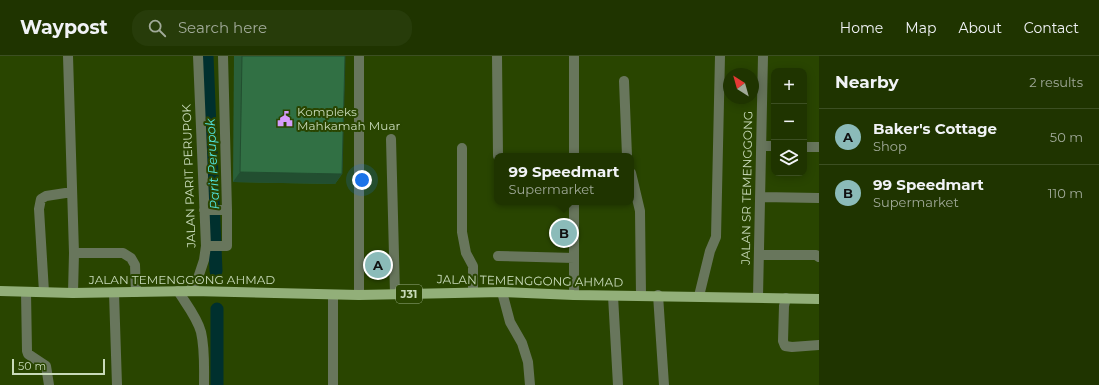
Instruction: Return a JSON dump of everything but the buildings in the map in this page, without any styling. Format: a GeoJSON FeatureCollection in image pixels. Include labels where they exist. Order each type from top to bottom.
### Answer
{"type":"FeatureCollection","features":[{"type":"Feature","properties":{"kind":"main road","name":"JALAN TEMENGGONG AHMAD"},"geometry":{"type":"LineString","coordinates":[[0,291],[114,293],[189,290],[333,295],[502,292],[613,296],[641,295],[659,305],[699,296],[758,297],[785,306],[819,299]]}},
{"type":"Feature","properties":{"kind":"street"},"geometry":{"type":"LineString","coordinates":[[68,56],[74,293]]}},
{"type":"Feature","properties":{"kind":"street","name":"JALAN PARIT PERUPOK"},"geometry":{"type":"LineString","coordinates":[[189,290],[198,281],[206,246],[198,56]]}},
{"type":"Feature","properties":{"kind":"street"},"geometry":{"type":"LineString","coordinates":[[206,246],[227,246],[223,56]]}},
{"type":"Feature","properties":{"kind":"street"},"geometry":{"type":"LineString","coordinates":[[359,56],[359,295]]}},
{"type":"Feature","properties":{"kind":"street"},"geometry":{"type":"LineString","coordinates":[[497,56],[498,153]]}},
{"type":"Feature","properties":{"kind":"street"},"geometry":{"type":"LineString","coordinates":[[574,56],[574,153]]}},
{"type":"Feature","properties":{"kind":"street"},"geometry":{"type":"LineString","coordinates":[[699,296],[710,251],[716,237],[720,56]]}},
{"type":"Feature","properties":{"kind":"street","name":"JALAN SR TEMENGGONG"},"geometry":{"type":"LineString","coordinates":[[758,297],[763,56]]}},
{"type":"Feature","properties":{"kind":"street"},"geometry":{"type":"LineString","coordinates":[[624,81],[626,153]]}},
{"type":"Feature","properties":{"kind":"street"},"geometry":{"type":"LineString","coordinates":[[391,139],[395,294]]}},
{"type":"Feature","properties":{"kind":"street"},"geometry":{"type":"LineString","coordinates":[[761,146],[771,146]]}},
{"type":"Feature","properties":{"kind":"street"},"geometry":{"type":"LineString","coordinates":[[807,147],[819,147]]}},
{"type":"Feature","properties":{"kind":"street"},"geometry":{"type":"LineString","coordinates":[[462,148],[462,232],[466,254],[473,266],[473,292]]}},
{"type":"Feature","properties":{"kind":"street"},"geometry":{"type":"LineString","coordinates":[[634,186],[640,211],[641,295]]}},
{"type":"Feature","properties":{"kind":"street"},"geometry":{"type":"LineString","coordinates":[[44,292],[39,209],[41,199],[46,196],[72,192]]}},
{"type":"Feature","properties":{"kind":"street"},"geometry":{"type":"LineString","coordinates":[[760,197],[819,198]]}},
{"type":"Feature","properties":{"kind":"street"},"geometry":{"type":"LineString","coordinates":[[574,205],[574,295]]}},
{"type":"Feature","properties":{"kind":"street"},"geometry":{"type":"LineString","coordinates":[[204,210],[227,210]]}},
{"type":"Feature","properties":{"kind":"street"},"geometry":{"type":"LineString","coordinates":[[74,253],[123,253],[130,258],[135,265],[136,292]]}},
{"type":"Feature","properties":{"kind":"street"},"geometry":{"type":"LineString","coordinates":[[758,255],[816,255],[819,257]]}},
{"type":"Feature","properties":{"kind":"street"},"geometry":{"type":"LineString","coordinates":[[498,256],[574,258]]}},
{"type":"Feature","properties":{"kind":"street"},"geometry":{"type":"LineString","coordinates":[[178,291],[194,315],[201,332],[204,385]]}},
{"type":"Feature","properties":{"kind":"street"},"geometry":{"type":"LineString","coordinates":[[26,292],[26,351],[46,366],[49,385]]}},
{"type":"Feature","properties":{"kind":"street"},"geometry":{"type":"LineString","coordinates":[[502,292],[508,318],[522,343],[528,362],[530,385]]}},
{"type":"Feature","properties":{"kind":"street"},"geometry":{"type":"LineString","coordinates":[[114,293],[117,385]]}},
{"type":"Feature","properties":{"kind":"street"},"geometry":{"type":"LineString","coordinates":[[333,295],[333,385]]}},
{"type":"Feature","properties":{"kind":"street"},"geometry":{"type":"LineString","coordinates":[[613,296],[618,385]]}},
{"type":"Feature","properties":{"kind":"street"},"geometry":{"type":"LineString","coordinates":[[659,305],[664,385]]}},
{"type":"Feature","properties":{"kind":"street"},"geometry":{"type":"LineString","coordinates":[[785,306],[783,341],[785,346],[792,347],[819,345]]}},
{"type":"Feature","properties":{"kind":"waterway","name":"Parit Perupok"},"geometry":{"type":"LineString","coordinates":[[207,56],[216,271]]}},
{"type":"Feature","properties":{"kind":"waterway","name":"Parit Perupok"},"geometry":{"type":"LineString","coordinates":[[217,309],[217,385]]}},
{"type":"Feature","properties":{"kind":"place","name":"Kompleks Mahkamah Muar"},"geometry":{"type":"Point","coordinates":[285,119]}},
{"type":"Feature","properties":{"kind":"place","name":"99 Speedmart"},"geometry":{"type":"Point","coordinates":[564,233]}},
{"type":"Feature","properties":{"kind":"place","name":"Baker's Cottage"},"geometry":{"type":"Point","coordinates":[378,265]}}]}
